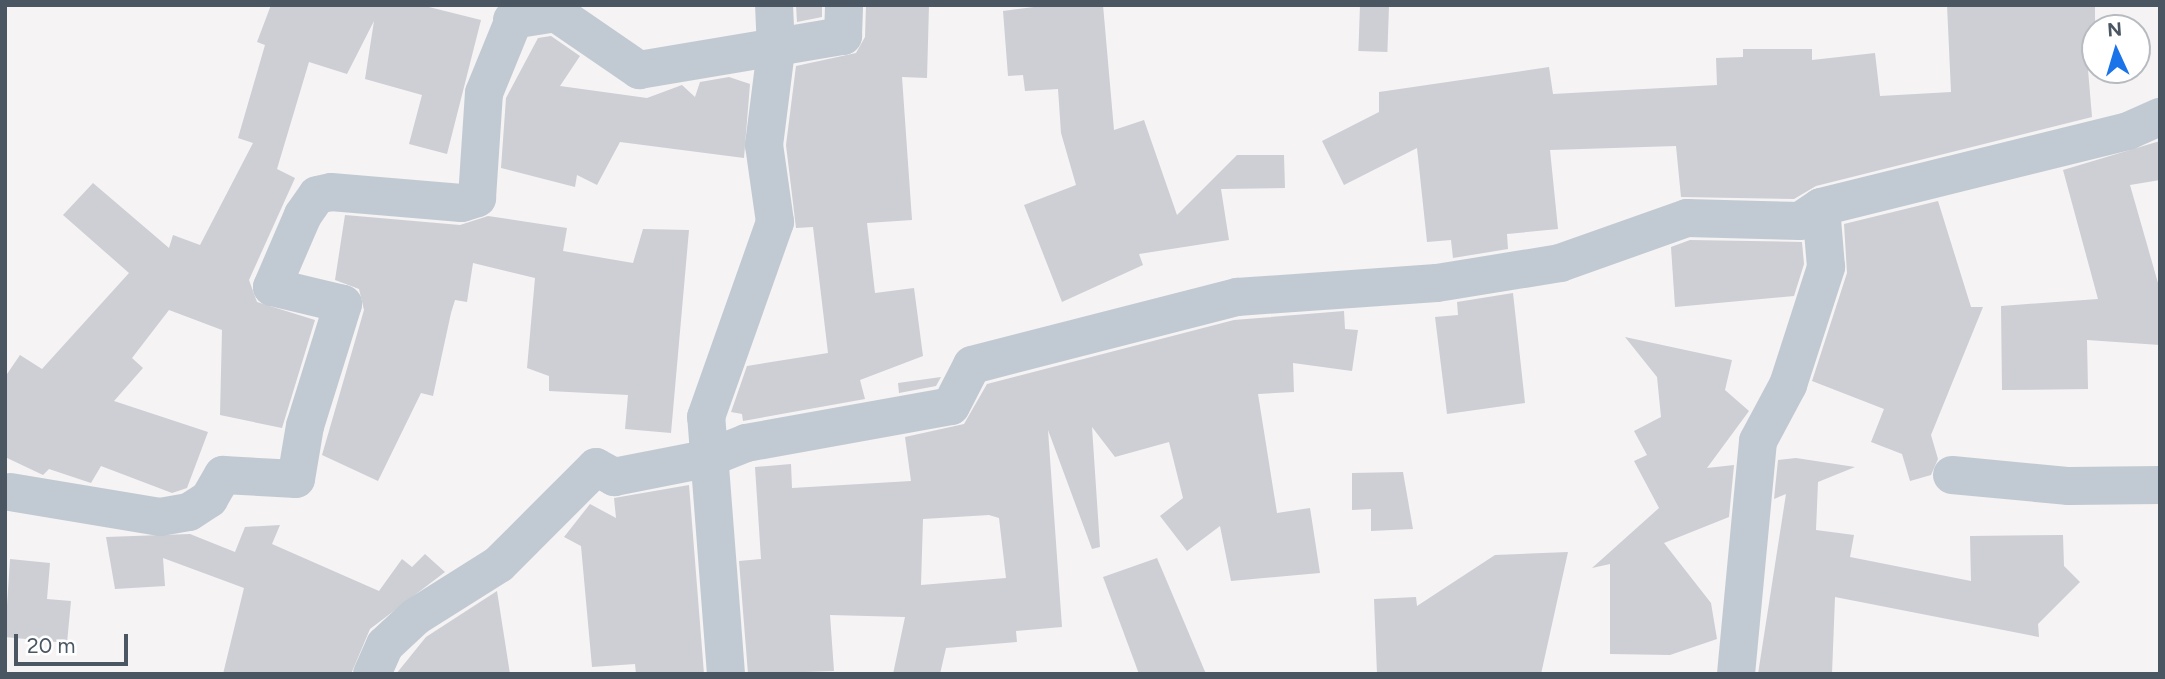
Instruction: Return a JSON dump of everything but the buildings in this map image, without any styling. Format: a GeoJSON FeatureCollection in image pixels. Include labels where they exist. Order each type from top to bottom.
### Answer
{"type":"FeatureCollection","features":[{"type":"Feature","properties":{"kind":"street"},"geometry":{"type":"LineString","coordinates":[[726,674],[706,459],[716,376],[759,279],[775,222],[764,145],[776,50],[774,5]]}},
{"type":"Feature","properties":{"kind":"street"},"geometry":{"type":"LineString","coordinates":[[10,492],[160,517],[209,499],[223,475],[296,479],[305,426],[343,304],[272,287],[303,215],[317,195],[331,192],[461,203],[477,198],[484,93],[516,12],[556,13],[639,70],[776,50],[843,36],[844,5]]}},
{"type":"Feature","properties":{"kind":"street"},"geometry":{"type":"LineString","coordinates":[[372,674],[385,645],[415,617],[499,564],[596,467],[614,477],[706,459],[746,443],[951,406],[972,365],[1237,298],[1437,283],[1560,263],[1687,218],[1800,220],[1821,207],[2128,131],[2160,117]]}},
{"type":"Feature","properties":{"kind":"street"},"geometry":{"type":"LineString","coordinates":[[1736,674],[1758,441],[1788,386],[1826,267],[1821,207]]}},
{"type":"Feature","properties":{"kind":"street"},"geometry":{"type":"LineString","coordinates":[[1952,475],[2069,486],[2160,485]]}}]}
